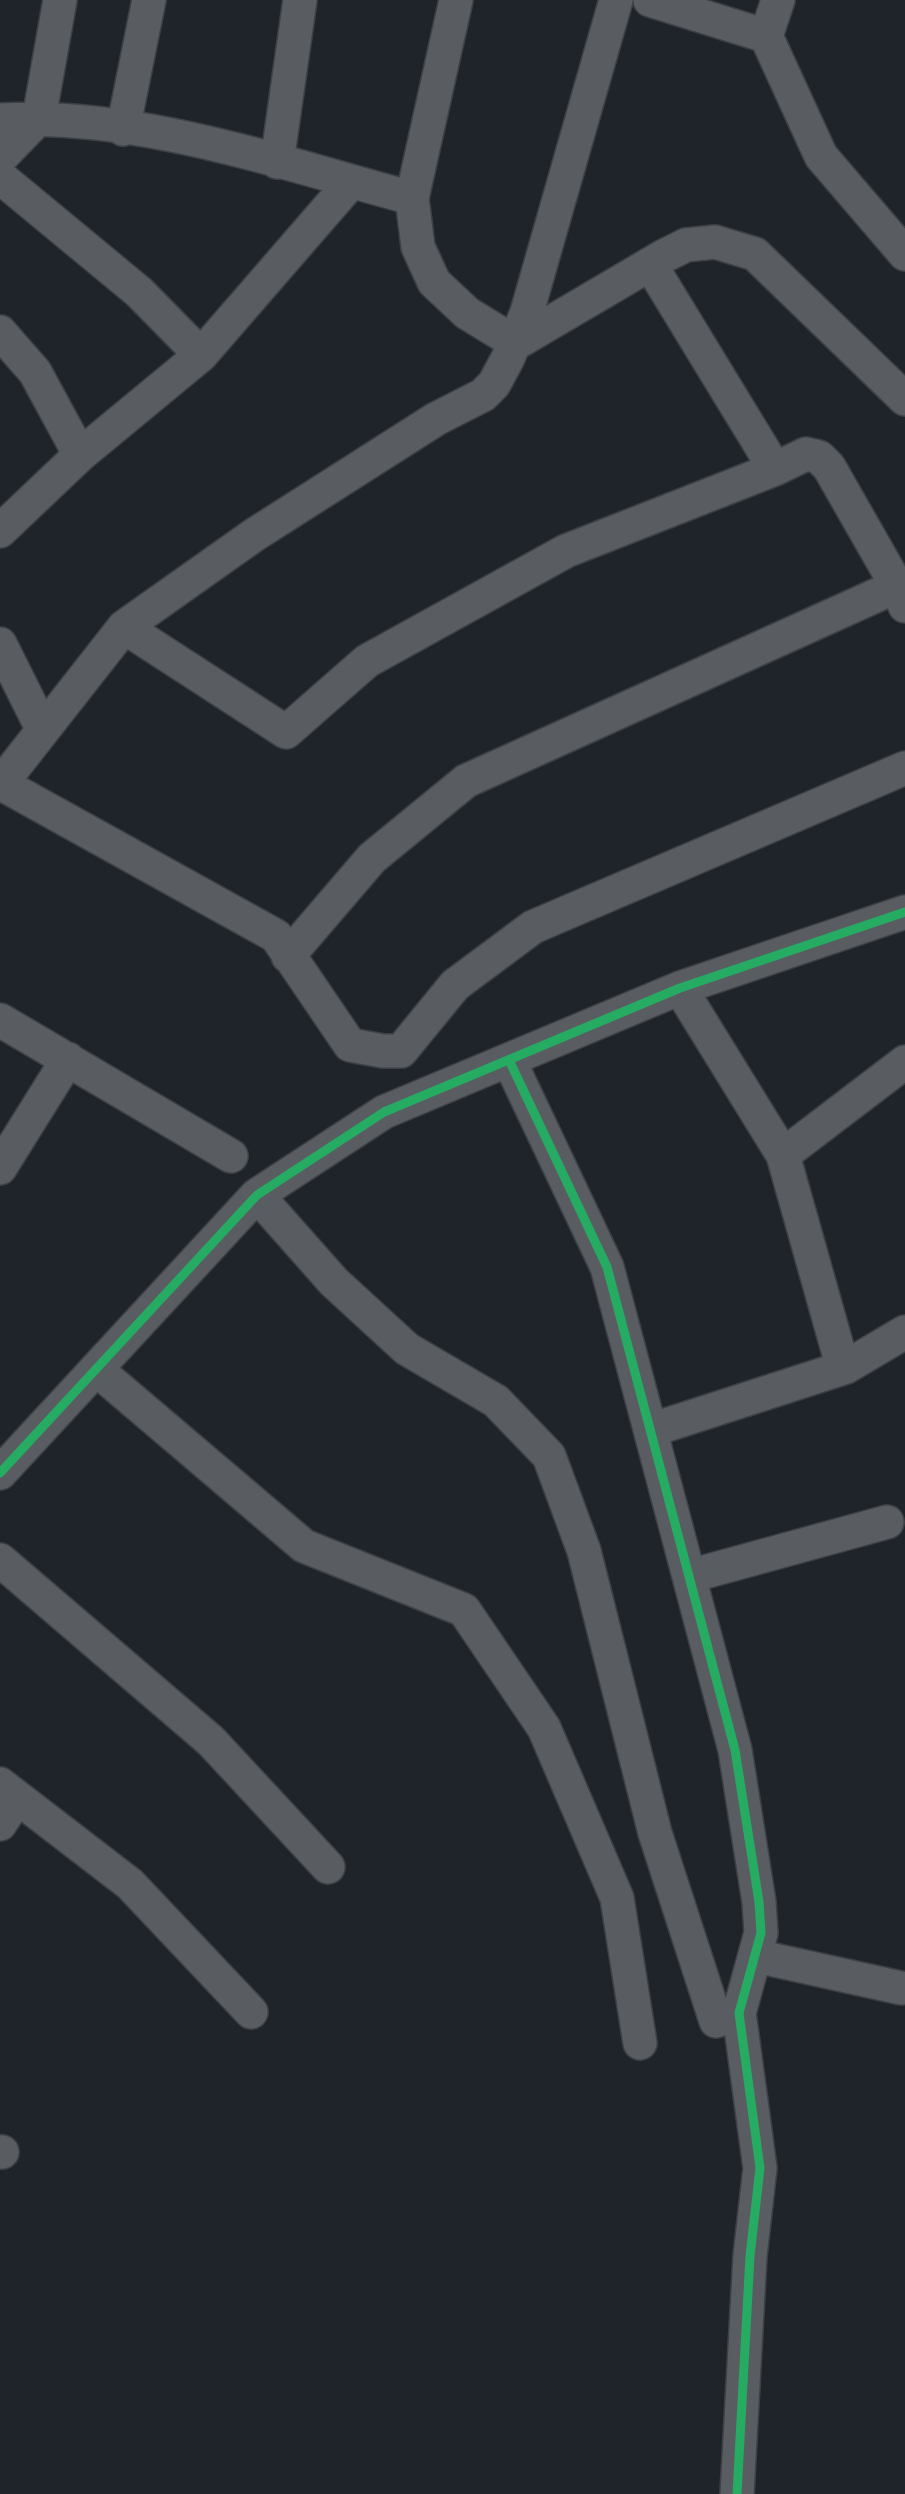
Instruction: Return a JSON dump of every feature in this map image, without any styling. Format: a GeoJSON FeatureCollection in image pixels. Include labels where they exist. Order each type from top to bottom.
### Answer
{"type":"FeatureCollection","features":[{"type":"Feature","properties":{"kind":"street"},"geometry":{"type":"LineString","coordinates":[[0,158],[39,118],[60,0]]}},
{"type":"Feature","properties":{"kind":"street"},"geometry":{"type":"LineString","coordinates":[[123,129],[149,0]]}},
{"type":"Feature","properties":{"kind":"street"},"geometry":{"type":"LineString","coordinates":[[277,162],[300,0]]}},
{"type":"Feature","properties":{"kind":"street"},"geometry":{"type":"LineString","coordinates":[[456,0],[412,198],[418,247],[434,282],[467,313],[506,361]]}},
{"type":"Feature","properties":{"kind":"street"},"geometry":{"type":"LineString","coordinates":[[616,0],[527,312],[506,361],[483,394],[436,419],[254,535],[124,627],[0,784],[276,936],[350,1045],[383,1052],[401,1051],[455,985],[533,927],[905,768]]}},
{"type":"Feature","properties":{"kind":"street"},"geometry":{"type":"LineString","coordinates":[[778,0],[766,36],[821,156],[905,255]]}},
{"type":"Feature","properties":{"kind":"street"},"geometry":{"type":"LineString","coordinates":[[661,2],[766,36]]}},
{"type":"Feature","properties":{"kind":"street"},"geometry":{"type":"LineString","coordinates":[[0,120],[39,118],[177,135],[412,198]]}},
{"type":"Feature","properties":{"kind":"street"},"geometry":{"type":"LineString","coordinates":[[0,177],[139,292],[201,355]]}},
{"type":"Feature","properties":{"kind":"street"},"geometry":{"type":"LineString","coordinates":[[0,531],[80,455],[201,355],[351,182]]}},
{"type":"Feature","properties":{"kind":"street"},"geometry":{"type":"LineString","coordinates":[[506,361],[650,264],[686,245],[715,242],[755,254],[905,399]]}},
{"type":"Feature","properties":{"kind":"street"},"geometry":{"type":"LineString","coordinates":[[650,264],[775,469]]}},
{"type":"Feature","properties":{"kind":"street"},"geometry":{"type":"LineString","coordinates":[[0,332],[35,372],[80,455]]}},
{"type":"Feature","properties":{"kind":"street"},"geometry":{"type":"LineString","coordinates":[[124,627],[286,732],[367,661],[566,550],[775,469],[806,454],[819,457],[829,467],[901,596],[466,780],[372,858],[288,956]]}},
{"type":"Feature","properties":{"kind":"street"},"geometry":{"type":"LineString","coordinates":[[0,644],[43,730]]}},
{"type":"Feature","properties":{"kind":"street"},"geometry":{"type":"LineString","coordinates":[[0,1473],[257,1195],[384,1112],[680,988],[905,912]]}},
{"type":"Feature","properties":{"kind":"street"},"geometry":{"type":"LineString","coordinates":[[680,988],[783,1155],[843,1368]]}},
{"type":"Feature","properties":{"kind":"street"},"geometry":{"type":"LineString","coordinates":[[0,1020],[231,1156]]}},
{"type":"Feature","properties":{"kind":"street"},"geometry":{"type":"LineString","coordinates":[[0,1168],[68,1059]]}},
{"type":"Feature","properties":{"kind":"street"},"geometry":{"type":"LineString","coordinates":[[509,1060],[607,1267],[735,1750],[759,1902],[760,1933],[756,1956],[738,2013],[760,2168],[750,2256],[737,2494]]}},
{"type":"Feature","properties":{"kind":"street"},"geometry":{"type":"LineString","coordinates":[[783,1155],[905,1062]]}},
{"type":"Feature","properties":{"kind":"street"},"geometry":{"type":"LineString","coordinates":[[257,1195],[334,1282],[407,1349],[496,1401],[549,1456],[584,1551],[655,1833],[716,2021],[738,2013]]}},
{"type":"Feature","properties":{"kind":"street"},"geometry":{"type":"LineString","coordinates":[[651,1431],[843,1368],[905,1332]]}},
{"type":"Feature","properties":{"kind":"street"},"geometry":{"type":"LineString","coordinates":[[96,1369],[304,1546],[464,1610],[544,1728],[616,1898],[640,2043]]}},
{"type":"Feature","properties":{"kind":"street"},"geometry":{"type":"LineString","coordinates":[[690,1576],[887,1522]]}},
{"type":"Feature","properties":{"kind":"street"},"geometry":{"type":"LineString","coordinates":[[0,1560],[212,1741],[328,1867]]}},
{"type":"Feature","properties":{"kind":"street"},"geometry":{"type":"LineString","coordinates":[[6,1802],[130,1884],[251,2012]]}},
{"type":"Feature","properties":{"kind":"street"},"geometry":{"type":"LineString","coordinates":[[756,1956],[901,1988]]}},
{"type":"Feature","properties":{"kind":"cycle path"},"geometry":{"type":"LineString","coordinates":[[0,1473],[257,1195],[384,1112],[680,988],[905,912]]}},
{"type":"Feature","properties":{"kind":"cycle path"},"geometry":{"type":"LineString","coordinates":[[509,1060],[607,1267],[735,1750],[759,1902],[761,1933],[739,2013],[760,2168],[750,2256],[737,2494]]}}]}
